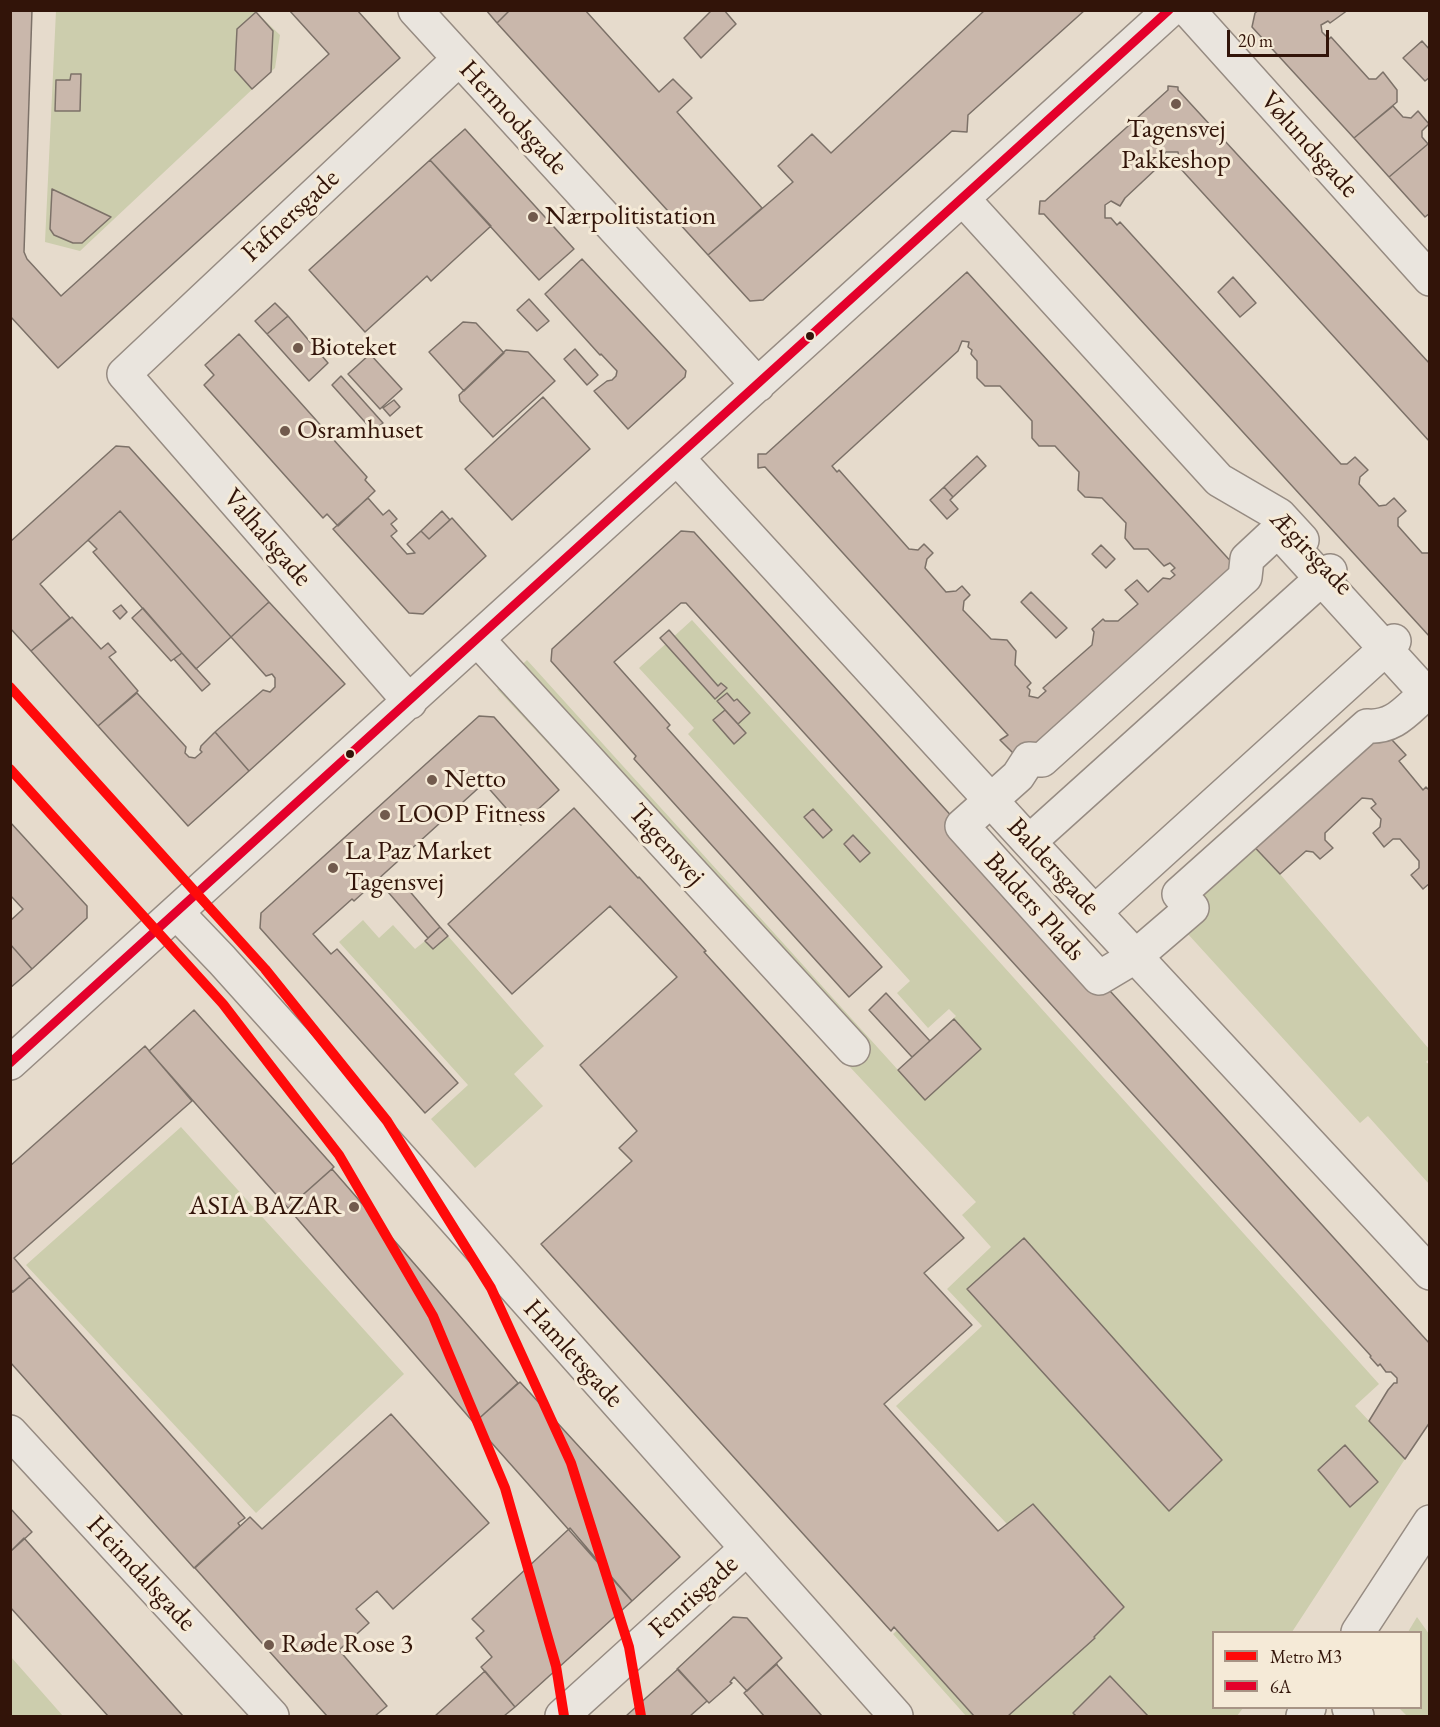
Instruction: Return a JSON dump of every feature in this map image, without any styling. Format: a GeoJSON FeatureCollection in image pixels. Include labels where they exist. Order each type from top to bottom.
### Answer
{"type":"FeatureCollection","features":[{"type":"Feature","properties":{"kind":"street","name":"Hermodsgade"},"geometry":{"type":"LineString","coordinates":[[415,10],[758,385]]}},
{"type":"Feature","properties":{"kind":"street"},"geometry":{"type":"LineString","coordinates":[[10,1063],[1170,10]]}},
{"type":"Feature","properties":{"kind":"street","name":"Vølundsgade"},"geometry":{"type":"LineString","coordinates":[[1188,10],[1430,279]]}},
{"type":"Feature","properties":{"kind":"street","name":"Fafnersgade"},"geometry":{"type":"LineString","coordinates":[[124,374],[459,59]]}},
{"type":"Feature","properties":{"kind":"street","name":"Ægirsgade"},"geometry":{"type":"LineString","coordinates":[[963,199],[1219,480],[1279,515],[1326,575]]}},
{"type":"Feature","properties":{"kind":"street","name":"Valhalsgade"},"geometry":{"type":"LineString","coordinates":[[124,374],[410,702]]}},
{"type":"Feature","properties":{"kind":"street","name":"Baldersgade"},"geometry":{"type":"LineString","coordinates":[[678,459],[990,800],[1430,1273]]}},
{"type":"Feature","properties":{"kind":"street","name":"Balders Plads"},"geometry":{"type":"LineString","coordinates":[[1276,532],[1326,575],[1389,645],[1423,690],[1423,696],[1394,721],[1380,727],[1367,726],[1179,894],[1192,908],[1136,956],[1099,978],[962,826],[1018,776],[1029,759],[1041,760],[1245,577],[1247,559],[1276,532]]}},
{"type":"Feature","properties":{"kind":"street","name":"Balders Plads"},"geometry":{"type":"LineString","coordinates":[[1029,842],[1326,575]]}},
{"type":"Feature","properties":{"kind":"street","name":"Tagensvej"},"geometry":{"type":"LineString","coordinates":[[478,640],[853,1049]]}},
{"type":"Feature","properties":{"kind":"street"},"geometry":{"type":"LineString","coordinates":[[1389,645],[1430,682]]}},
{"type":"Feature","properties":{"kind":"street","name":"Balders Plads"},"geometry":{"type":"LineString","coordinates":[[1095,912],[1389,645]]}},
{"type":"Feature","properties":{"kind":"street","name":"Hamletsgade"},"geometry":{"type":"LineString","coordinates":[[177,912],[402,1160],[896,1716]]}},
{"type":"Feature","properties":{"kind":"street","name":"Heimdalsgade"},"geometry":{"type":"LineString","coordinates":[[10,1432],[272,1716]]}},
{"type":"Feature","properties":{"kind":"street"},"geometry":{"type":"LineString","coordinates":[[1359,1631],[1430,1522]]}},
{"type":"Feature","properties":{"kind":"street","name":"Fenrisgade"},"geometry":{"type":"LineString","coordinates":[[562,1716],[746,1549]]}},
{"type":"Feature","properties":{"kind":"green space"},"geometry":{"type":"Polygon","coordinates":[[[56,11],[255,11],[280,35],[275,68],[80,251],[45,242],[56,11]]]}},
{"type":"Feature","properties":{"kind":"green space"},"geometry":{"type":"Polygon","coordinates":[[[692,620],[1379,1384],[1355,1406],[1405,1459],[1293,1631],[1212,1631],[1212,1709],[1242,1709],[1237,1716],[966,1716],[893,1634],[1026,1509],[1007,1524],[896,1406],[982,1326],[947,1289],[991,1247],[962,1215],[976,1202],[497,689],[527,660],[898,1070],[956,1016],[949,1009],[928,1028],[897,993],[910,981],[688,734],[694,728],[639,668],[692,620]]]}},
{"type":"Feature","properties":{"kind":"green space"},"geometry":{"type":"Polygon","coordinates":[[[1245,837],[1280,874],[1429,1049],[1429,1059],[1426,1062],[1430,1065],[1429,1184],[1368,1116],[1360,1123],[1177,922],[1245,837]]]}},
{"type":"Feature","properties":{"kind":"green space"},"geometry":{"type":"Polygon","coordinates":[[[363,920],[379,938],[393,925],[415,949],[425,941],[433,949],[448,936],[544,1046],[514,1074],[543,1106],[475,1168],[431,1119],[468,1085],[339,942],[363,920]]]}},
{"type":"Feature","properties":{"kind":"green space"},"geometry":{"type":"Polygon","coordinates":[[[181,1127],[404,1374],[256,1513],[26,1265],[181,1127]]]}},
{"type":"Feature","properties":{"kind":"green space"},"geometry":{"type":"Polygon","coordinates":[[[1417,1617],[1429,1634],[1429,1716],[1407,1716],[1400,1709],[1422,1709],[1422,1631],[1409,1631],[1417,1617]]]}},
{"type":"Feature","properties":{"kind":"green space"},"geometry":{"type":"Polygon","coordinates":[[[11,1657],[63,1716],[11,1716],[11,1657]]]}},
{"type":"Feature","properties":{"kind":"building"},"geometry":{"type":"Polygon","coordinates":[[[10,10],[32,10],[24,252],[27,259],[61,296],[329,54],[289,10],[357,10],[400,58],[58,368],[10,316],[10,10]]]}},
{"type":"Feature","properties":{"kind":"building"},"geometry":{"type":"Polygon","coordinates":[[[486,10],[510,10],[497,23],[486,10]]]}},
{"type":"Feature","properties":{"kind":"building"},"geometry":{"type":"Polygon","coordinates":[[[510,10],[585,10],[659,92],[673,79],[692,98],[677,112],[762,208],[708,255],[497,23],[510,10]]]}},
{"type":"Feature","properties":{"kind":"building"},"geometry":{"type":"Polygon","coordinates":[[[712,10],[724,10],[736,24],[701,58],[684,38],[712,10]]]}},
{"type":"Feature","properties":{"kind":"building"},"geometry":{"type":"Polygon","coordinates":[[[985,10],[1085,10],[968,115],[967,132],[952,131],[763,300],[750,301],[708,255],[793,182],[778,166],[812,134],[831,153],[985,10]]]}},
{"type":"Feature","properties":{"kind":"building"},"geometry":{"type":"Polygon","coordinates":[[[1259,10],[1348,10],[1330,23],[1328,21],[1321,25],[1322,32],[1329,39],[1331,37],[1369,79],[1376,79],[1383,72],[1397,90],[1397,102],[1354,138],[1252,27],[1255,13],[1259,10]]]}},
{"type":"Feature","properties":{"kind":"building"},"geometry":{"type":"Polygon","coordinates":[[[256,12],[273,31],[271,72],[252,89],[235,70],[237,29],[256,12]]]}},
{"type":"Feature","properties":{"kind":"building"},"geometry":{"type":"Polygon","coordinates":[[[1422,41],[1430,50],[1430,77],[1425,81],[1403,58],[1422,41]]]}},
{"type":"Feature","properties":{"kind":"building"},"geometry":{"type":"Polygon","coordinates":[[[71,74],[81,74],[80,111],[55,111],[56,80],[70,80],[71,74]]]}},
{"type":"Feature","properties":{"kind":"building"},"geometry":{"type":"Polygon","coordinates":[[[1168,86],[1178,87],[1178,90],[1430,364],[1430,442],[1180,168],[1185,165],[1179,158],[1178,152],[1166,152],[1162,156],[1165,165],[1156,169],[1125,198],[1120,206],[1111,201],[1105,205],[1105,218],[1111,218],[1117,225],[1120,222],[1341,464],[1347,464],[1355,457],[1368,470],[1360,477],[1359,484],[1379,506],[1386,505],[1394,498],[1406,511],[1398,518],[1398,526],[1422,553],[1430,553],[1430,637],[1044,214],[1039,214],[1040,201],[1045,201],[1168,90],[1168,86]]]}},
{"type":"Feature","properties":{"kind":"building"},"geometry":{"type":"Polygon","coordinates":[[[1393,106],[1403,117],[1411,118],[1418,111],[1429,124],[1422,131],[1422,137],[1428,144],[1389,177],[1354,138],[1393,106]]]}},
{"type":"Feature","properties":{"kind":"building"},"geometry":{"type":"Polygon","coordinates":[[[465,129],[574,249],[539,280],[430,160],[465,129]]]}},
{"type":"Feature","properties":{"kind":"building"},"geometry":{"type":"Polygon","coordinates":[[[1428,144],[1430,146],[1430,213],[1425,217],[1389,177],[1428,144]]]}},
{"type":"Feature","properties":{"kind":"building"},"geometry":{"type":"Polygon","coordinates":[[[430,160],[491,226],[431,281],[427,276],[365,332],[309,270],[430,160]]]}},
{"type":"Feature","properties":{"kind":"building"},"geometry":{"type":"Polygon","coordinates":[[[52,189],[111,217],[82,243],[73,243],[54,235],[50,229],[52,189]]]}},
{"type":"Feature","properties":{"kind":"building"},"geometry":{"type":"Polygon","coordinates":[[[582,259],[686,371],[685,377],[628,429],[594,391],[612,380],[617,371],[545,294],[582,259]]]}},
{"type":"Feature","properties":{"kind":"building"},"geometry":{"type":"Polygon","coordinates":[[[967,272],[1245,577],[1029,759],[1018,747],[1014,754],[1000,740],[1008,735],[765,467],[758,468],[758,454],[766,454],[967,272]],[[962,341],[958,351],[832,466],[837,472],[839,470],[909,549],[918,550],[924,544],[933,553],[927,559],[925,568],[946,592],[956,591],[962,586],[970,595],[964,601],[963,610],[991,639],[1007,640],[1016,651],[1015,665],[1031,683],[1027,687],[1030,690],[1029,696],[1038,698],[1046,691],[1043,688],[1092,645],[1094,632],[1092,629],[1103,619],[1118,621],[1138,604],[1125,590],[1137,580],[1148,592],[1163,578],[1170,579],[1175,575],[1171,571],[1175,568],[1170,563],[1164,566],[1148,549],[1134,549],[1125,538],[1126,523],[1102,498],[1085,497],[1078,490],[1079,472],[1055,446],[1039,446],[1032,438],[1032,421],[1000,386],[985,386],[977,378],[977,361],[968,347],[969,342],[962,341]]]}},
{"type":"Feature","properties":{"kind":"building"},"geometry":{"type":"Polygon","coordinates":[[[1233,277],[1256,303],[1240,317],[1218,292],[1233,277]]]}},
{"type":"Feature","properties":{"kind":"building"},"geometry":{"type":"Polygon","coordinates":[[[529,299],[549,321],[537,331],[517,310],[529,299]]]}},
{"type":"Feature","properties":{"kind":"building"},"geometry":{"type":"Polygon","coordinates":[[[275,303],[288,316],[267,334],[255,321],[275,303]]]}},
{"type":"Feature","properties":{"kind":"building","name":"Bioteket"},"geometry":{"type":"Polygon","coordinates":[[[288,316],[328,363],[309,381],[267,334],[288,316]]]}},
{"type":"Feature","properties":{"kind":"building"},"geometry":{"type":"Polygon","coordinates":[[[463,322],[476,323],[504,353],[464,391],[429,352],[463,322]]]}},
{"type":"Feature","properties":{"kind":"building","name":"Osramhuset"},"geometry":{"type":"Polygon","coordinates":[[[239,334],[367,477],[365,480],[375,491],[338,526],[327,514],[323,518],[204,385],[214,375],[205,365],[239,334]]]}},
{"type":"Feature","properties":{"kind":"building"},"geometry":{"type":"Polygon","coordinates":[[[575,349],[598,375],[587,385],[564,359],[575,349]]]}},
{"type":"Feature","properties":{"kind":"building"},"geometry":{"type":"Polygon","coordinates":[[[506,350],[528,352],[555,381],[493,437],[460,401],[459,395],[506,350]]]}},
{"type":"Feature","properties":{"kind":"building"},"geometry":{"type":"Polygon","coordinates":[[[370,354],[402,389],[380,409],[348,374],[370,354]]]}},
{"type":"Feature","properties":{"kind":"building"},"geometry":{"type":"Polygon","coordinates":[[[341,376],[383,423],[373,431],[332,385],[341,376]]]}},
{"type":"Feature","properties":{"kind":"building"},"geometry":{"type":"Polygon","coordinates":[[[543,397],[590,449],[512,520],[465,469],[543,397]]]}},
{"type":"Feature","properties":{"kind":"building"},"geometry":{"type":"Polygon","coordinates":[[[394,400],[400,407],[390,416],[383,408],[394,400]]]}},
{"type":"Feature","properties":{"kind":"building"},"geometry":{"type":"Polygon","coordinates":[[[116,446],[129,447],[269,602],[231,637],[120,511],[40,584],[70,618],[31,651],[10,628],[10,542],[116,446]]]}},
{"type":"Feature","properties":{"kind":"building"},"geometry":{"type":"Polygon","coordinates":[[[977,456],[986,466],[953,497],[944,487],[977,456]]]}},
{"type":"Feature","properties":{"kind":"building"},"geometry":{"type":"Polygon","coordinates":[[[944,487],[953,497],[950,500],[958,509],[947,519],[930,500],[944,487]]]}},
{"type":"Feature","properties":{"kind":"building"},"geometry":{"type":"Polygon","coordinates":[[[368,498],[383,515],[389,510],[397,519],[391,524],[397,531],[391,536],[407,554],[415,553],[407,544],[421,531],[429,539],[452,518],[486,556],[423,614],[409,613],[333,529],[368,498]]]}},
{"type":"Feature","properties":{"kind":"building"},"geometry":{"type":"Polygon","coordinates":[[[120,511],[231,637],[196,669],[93,552],[97,549],[88,540],[120,511]]]}},
{"type":"Feature","properties":{"kind":"building"},"geometry":{"type":"Polygon","coordinates":[[[442,511],[450,520],[429,539],[421,531],[442,511]]]}},
{"type":"Feature","properties":{"kind":"building"},"geometry":{"type":"Polygon","coordinates":[[[681,531],[694,532],[1430,1344],[1430,1422],[1405,1459],[1369,1421],[1388,1390],[1394,1383],[1397,1383],[1397,1378],[1391,1372],[1386,1372],[1380,1364],[1378,1366],[686,603],[681,603],[614,662],[670,725],[667,728],[882,967],[849,997],[634,759],[636,756],[551,661],[552,649],[681,531]]]}},
{"type":"Feature","properties":{"kind":"building"},"geometry":{"type":"Polygon","coordinates":[[[1101,545],[1115,559],[1106,568],[1092,554],[1101,545]]]}},
{"type":"Feature","properties":{"kind":"building"},"geometry":{"type":"Polygon","coordinates":[[[1031,592],[1067,628],[1056,638],[1021,602],[1031,592]]]}},
{"type":"Feature","properties":{"kind":"building"},"geometry":{"type":"Polygon","coordinates":[[[269,602],[345,684],[249,771],[215,732],[263,690],[270,692],[275,687],[275,678],[272,674],[266,676],[231,637],[269,602]]]}},
{"type":"Feature","properties":{"kind":"building"},"geometry":{"type":"Polygon","coordinates":[[[121,605],[127,612],[120,619],[113,611],[121,605]]]}},
{"type":"Feature","properties":{"kind":"building"},"geometry":{"type":"Polygon","coordinates":[[[143,608],[182,653],[171,661],[132,618],[143,608]]]}},
{"type":"Feature","properties":{"kind":"building"},"geometry":{"type":"Polygon","coordinates":[[[72,617],[101,649],[108,643],[116,652],[109,657],[138,691],[98,726],[31,651],[72,617]]]}},
{"type":"Feature","properties":{"kind":"building"},"geometry":{"type":"Polygon","coordinates":[[[669,630],[718,686],[721,683],[727,688],[715,699],[660,638],[669,630]]]}},
{"type":"Feature","properties":{"kind":"building"},"geometry":{"type":"Polygon","coordinates":[[[182,653],[210,684],[202,691],[174,659],[182,653]]]}},
{"type":"Feature","properties":{"kind":"building"},"geometry":{"type":"Polygon","coordinates":[[[137,693],[186,747],[185,753],[189,757],[195,758],[202,752],[201,746],[215,732],[249,771],[188,826],[98,726],[137,693]]]}},
{"type":"Feature","properties":{"kind":"building"},"geometry":{"type":"Polygon","coordinates":[[[727,693],[734,701],[737,699],[750,713],[738,724],[717,701],[727,693]]]}},
{"type":"Feature","properties":{"kind":"building"},"geometry":{"type":"Polygon","coordinates":[[[725,710],[746,733],[734,744],[713,720],[725,710]]]}},
{"type":"Feature","properties":{"kind":"building"},"geometry":{"type":"Polygon","coordinates":[[[479,716],[494,717],[559,790],[521,825],[484,783],[354,901],[352,899],[313,934],[331,954],[337,949],[458,1083],[425,1113],[260,928],[261,913],[479,716]]]}},
{"type":"Feature","properties":{"kind":"building"},"geometry":{"type":"Polygon","coordinates":[[[1380,727],[1406,755],[1399,761],[1423,790],[1426,787],[1430,791],[1430,883],[1423,889],[1411,875],[1419,868],[1419,861],[1400,839],[1393,839],[1384,847],[1373,833],[1380,827],[1381,819],[1371,808],[1376,804],[1372,799],[1362,798],[1325,833],[1325,840],[1333,848],[1320,859],[1313,852],[1306,851],[1280,874],[1245,837],[1380,727]]]}},
{"type":"Feature","properties":{"kind":"building"},"geometry":{"type":"Polygon","coordinates":[[[574,808],[964,1238],[924,1273],[972,1325],[884,1404],[998,1531],[1033,1504],[1124,1607],[1095,1638],[1008,1716],[974,1716],[894,1627],[891,1631],[541,1244],[632,1161],[619,1148],[637,1131],[580,1065],[677,977],[610,906],[512,994],[448,924],[574,808]]]}},
{"type":"Feature","properties":{"kind":"building"},"geometry":{"type":"Polygon","coordinates":[[[813,809],[832,830],[823,838],[804,817],[813,809]]]}},
{"type":"Feature","properties":{"kind":"building"},"geometry":{"type":"Polygon","coordinates":[[[10,822],[87,906],[87,918],[32,969],[10,944],[10,921],[23,909],[10,895],[10,822]]]}},
{"type":"Feature","properties":{"kind":"building"},"geometry":{"type":"Polygon","coordinates":[[[853,835],[870,853],[860,862],[844,844],[853,835]]]}},
{"type":"Feature","properties":{"kind":"building"},"geometry":{"type":"Polygon","coordinates":[[[401,881],[440,927],[428,938],[388,892],[401,881]]]}},
{"type":"Feature","properties":{"kind":"building"},"geometry":{"type":"Polygon","coordinates":[[[440,927],[448,936],[433,949],[425,941],[440,927]]]}},
{"type":"Feature","properties":{"kind":"building"},"geometry":{"type":"Polygon","coordinates":[[[10,944],[32,969],[10,988],[10,944]]]}},
{"type":"Feature","properties":{"kind":"building"},"geometry":{"type":"Polygon","coordinates":[[[886,993],[930,1041],[912,1057],[869,1010],[886,993]]]}},
{"type":"Feature","properties":{"kind":"building"},"geometry":{"type":"Polygon","coordinates":[[[194,1010],[334,1167],[288,1208],[149,1051],[194,1010]]]}},
{"type":"Feature","properties":{"kind":"building"},"geometry":{"type":"Polygon","coordinates":[[[954,1019],[981,1049],[925,1100],[898,1070],[954,1019]]]}},
{"type":"Feature","properties":{"kind":"building"},"geometry":{"type":"Polygon","coordinates":[[[145,1046],[192,1101],[14,1258],[30,1277],[13,1292],[10,1288],[10,1166],[145,1046]]]}},
{"type":"Feature","properties":{"kind":"building"},"geometry":{"type":"Polygon","coordinates":[[[332,1169],[518,1383],[474,1423],[288,1208],[332,1169]]]}},
{"type":"Feature","properties":{"kind":"building"},"geometry":{"type":"Polygon","coordinates":[[[1024,1238],[1222,1460],[1169,1511],[967,1289],[1024,1238]]]}},
{"type":"Feature","properties":{"kind":"building"},"geometry":{"type":"Polygon","coordinates":[[[30,1277],[245,1518],[238,1523],[240,1526],[194,1568],[10,1362],[10,1294],[30,1277]]]}},
{"type":"Feature","properties":{"kind":"building"},"geometry":{"type":"Polygon","coordinates":[[[520,1382],[680,1557],[632,1601],[474,1423],[520,1382]]]}},
{"type":"Feature","properties":{"kind":"building"},"geometry":{"type":"Polygon","coordinates":[[[391,1414],[489,1523],[393,1609],[377,1591],[356,1609],[369,1623],[339,1650],[387,1706],[375,1716],[327,1716],[195,1568],[250,1517],[262,1529],[391,1414]]]}},
{"type":"Feature","properties":{"kind":"building"},"geometry":{"type":"Polygon","coordinates":[[[1345,1445],[1378,1482],[1350,1507],[1318,1470],[1345,1445]]]}},
{"type":"Feature","properties":{"kind":"building"},"geometry":{"type":"Polygon","coordinates":[[[10,1508],[32,1532],[10,1552],[10,1508]]]}},
{"type":"Feature","properties":{"kind":"building"},"geometry":{"type":"Polygon","coordinates":[[[570,1528],[632,1601],[515,1707],[481,1667],[492,1657],[476,1638],[484,1631],[472,1619],[570,1528]]]}},
{"type":"Feature","properties":{"kind":"building"},"geometry":{"type":"Polygon","coordinates":[[[24,1538],[183,1716],[108,1716],[10,1607],[10,1552],[24,1538]]]}},
{"type":"Feature","properties":{"kind":"building"},"geometry":{"type":"Polygon","coordinates":[[[733,1617],[747,1618],[782,1658],[747,1691],[734,1677],[730,1682],[732,1683],[709,1703],[677,1669],[733,1617]]]}},
{"type":"Feature","properties":{"kind":"building"},"geometry":{"type":"Polygon","coordinates":[[[777,1664],[822,1716],[764,1716],[744,1693],[777,1664]]]}},
{"type":"Feature","properties":{"kind":"building"},"geometry":{"type":"Polygon","coordinates":[[[678,1669],[707,1701],[690,1716],[626,1716],[678,1669]]]}},
{"type":"Feature","properties":{"kind":"building"},"geometry":{"type":"Polygon","coordinates":[[[485,1671],[515,1707],[504,1716],[435,1716],[485,1671]]]}},
{"type":"Feature","properties":{"kind":"building"},"geometry":{"type":"Polygon","coordinates":[[[1110,1676],[1148,1716],[1076,1716],[1073,1713],[1110,1676]]]}},
{"type":"Feature","properties":{"kind":"metro line","name":"M3"},"geometry":{"type":"LineString","coordinates":[[10,687],[265,969],[387,1121],[491,1288],[571,1463],[629,1647],[641,1716]]}},
{"type":"Feature","properties":{"kind":"metro line","name":"M3"},"geometry":{"type":"LineString","coordinates":[[10,769],[223,1004],[339,1155],[433,1316],[505,1488],[556,1666],[564,1716]]}},
{"type":"Feature","properties":{"kind":"transit line","name":"6A"},"geometry":{"type":"LineString","coordinates":[[10,1063],[1169,10]]}},
{"type":"Feature","properties":{"kind":"place","name":"Tagensvej Pakkeshop"},"geometry":{"type":"Point","coordinates":[1176,104]}},
{"type":"Feature","properties":{"kind":"place","name":"Nærpolitistation"},"geometry":{"type":"Point","coordinates":[533,217]}},
{"type":"Feature","properties":{"kind":"place","name":"Bioteket"},"geometry":{"type":"Point","coordinates":[298,348]}},
{"type":"Feature","properties":{"kind":"place","name":"Osramhuset"},"geometry":{"type":"Point","coordinates":[285,431]}},
{"type":"Feature","properties":{"kind":"place","name":"Netto"},"geometry":{"type":"Point","coordinates":[432,780]}},
{"type":"Feature","properties":{"kind":"place","name":"LOOP Fitness"},"geometry":{"type":"Point","coordinates":[385,815]}},
{"type":"Feature","properties":{"kind":"place","name":"La Paz Market Tagensvej"},"geometry":{"type":"Point","coordinates":[333,868]}},
{"type":"Feature","properties":{"kind":"place","name":"ASIA BAZAR"},"geometry":{"type":"Point","coordinates":[354,1207]}},
{"type":"Feature","properties":{"kind":"place","name":"Røde Rose 3"},"geometry":{"type":"Point","coordinates":[269,1645]}}]}
